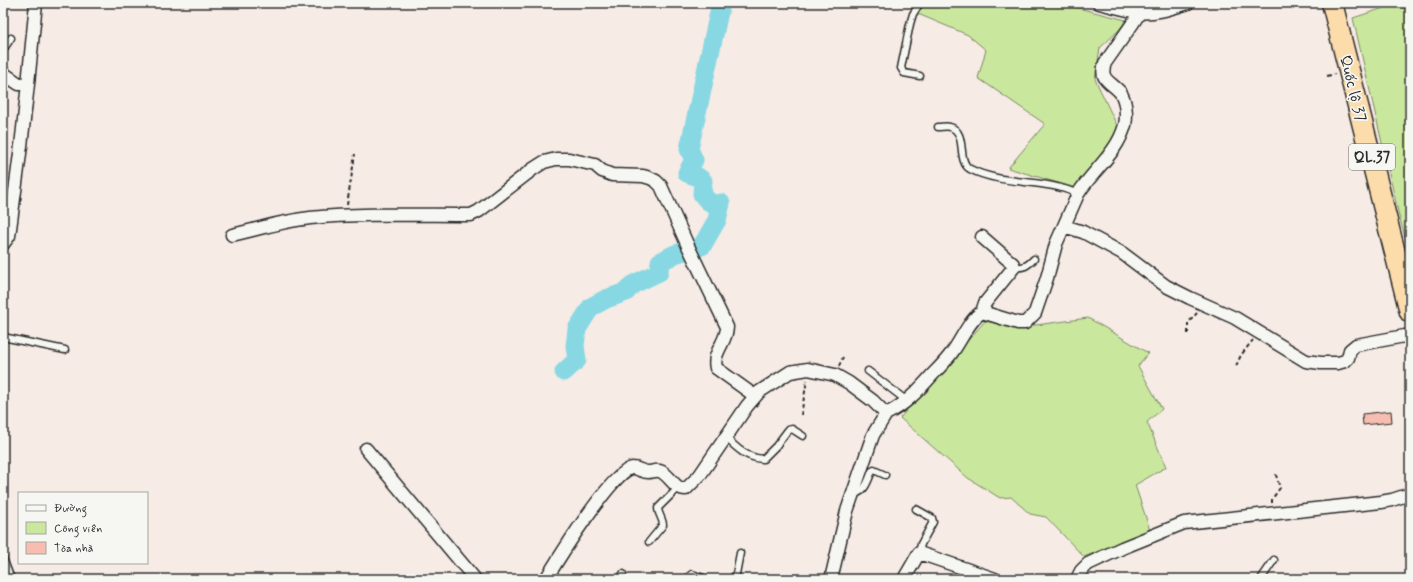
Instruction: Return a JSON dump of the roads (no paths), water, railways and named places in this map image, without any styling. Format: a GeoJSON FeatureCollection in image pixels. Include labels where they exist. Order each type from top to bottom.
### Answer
{"type":"FeatureCollection","features":[{"type":"Feature","properties":{"kind":"highway","name":"Quốc lộ 37"},"geometry":{"type":"LineString","coordinates":[[1332,3],[1410,311]]}},
{"type":"Feature","properties":{"kind":"street"},"geometry":{"type":"LineString","coordinates":[[3,244],[9,236],[22,146],[36,3]]}},
{"type":"Feature","properties":{"kind":"street"},"geometry":{"type":"LineString","coordinates":[[1099,3],[1140,12],[1160,11],[1188,3]]}},
{"type":"Feature","properties":{"kind":"street"},"geometry":{"type":"LineString","coordinates":[[982,312],[1018,324],[1025,322],[1035,313],[1047,278],[1056,244],[1078,194],[1083,186],[1106,161],[1125,126],[1126,115],[1123,96],[1105,79],[1103,69],[1105,62],[1134,23],[1140,12]]}},
{"type":"Feature","properties":{"kind":"street"},"geometry":{"type":"LineString","coordinates":[[3,73],[19,84],[28,84]]}},
{"type":"Feature","properties":{"kind":"street"},"geometry":{"type":"LineString","coordinates":[[232,235],[286,222],[310,218],[347,216],[471,215],[479,211],[533,169],[544,162],[556,158],[569,159],[595,165],[602,171],[612,175],[643,176],[650,178],[661,186],[688,246],[728,327],[727,334],[717,351],[714,362],[716,368],[755,396]]}},
{"type":"Feature","properties":{"kind":"street"},"geometry":{"type":"LineString","coordinates":[[1064,226],[1083,232],[1122,253],[1166,286],[1235,318],[1306,361],[1321,364],[1338,363],[1345,361],[1348,358],[1350,350],[1356,345],[1410,335]]}},
{"type":"Feature","properties":{"kind":"street"},"geometry":{"type":"LineString","coordinates":[[831,579],[847,511],[873,435],[886,414],[896,409],[907,400],[949,357],[972,322],[978,314],[982,312],[985,303],[1014,267],[1013,264],[982,237]]}},
{"type":"Feature","properties":{"kind":"street"},"geometry":{"type":"LineString","coordinates":[[546,579],[605,491],[627,469],[633,468],[644,472],[657,470],[662,472],[678,488],[686,489],[694,483],[700,475],[755,396],[790,372],[808,369],[835,375],[849,382],[873,401],[886,414]]}},
{"type":"Feature","properties":{"kind":"street"},"geometry":{"type":"LineString","coordinates":[[366,449],[475,579]]}},
{"type":"Feature","properties":{"kind":"street"},"geometry":{"type":"LineString","coordinates":[[1077,579],[1081,571],[1088,564],[1122,548],[1184,523],[1273,512],[1381,502],[1410,494]]}},
{"type":"Feature","properties":{"kind":"street"},"geometry":{"type":"LineString","coordinates":[[904,579],[919,553],[995,579]]}},
{"type":"Feature","properties":{"kind":"lane"},"geometry":{"type":"LineString","coordinates":[[920,3],[911,19],[901,68],[904,73],[920,76]]}},
{"type":"Feature","properties":{"kind":"lane"},"geometry":{"type":"LineString","coordinates":[[3,50],[11,38]]}},
{"type":"Feature","properties":{"kind":"lane"},"geometry":{"type":"LineString","coordinates":[[938,127],[950,127],[959,135],[964,162],[968,168],[986,175],[1065,188],[1078,194]]}},
{"type":"Feature","properties":{"kind":"lane"},"geometry":{"type":"LineString","coordinates":[[1014,267],[1022,268],[1027,266],[1034,259]]}},
{"type":"Feature","properties":{"kind":"lane"},"geometry":{"type":"LineString","coordinates":[[3,337],[65,350]]}},
{"type":"Feature","properties":{"kind":"lane"},"geometry":{"type":"LineString","coordinates":[[868,371],[907,400]]}},
{"type":"Feature","properties":{"kind":"lane"},"geometry":{"type":"LineString","coordinates":[[725,437],[741,452],[754,458],[763,459],[773,450],[788,430],[792,429],[803,436]]}},
{"type":"Feature","properties":{"kind":"lane"},"geometry":{"type":"LineString","coordinates":[[853,495],[864,490],[872,471],[874,470],[885,475]]}},
{"type":"Feature","properties":{"kind":"lane"},"geometry":{"type":"LineString","coordinates":[[649,542],[663,522],[658,508],[678,488]]}},
{"type":"Feature","properties":{"kind":"lane"},"geometry":{"type":"LineString","coordinates":[[916,509],[932,518],[932,522],[921,544],[919,553]]}},
{"type":"Feature","properties":{"kind":"lane"},"geometry":{"type":"LineString","coordinates":[[732,579],[736,574],[740,553]]}},
{"type":"Feature","properties":{"kind":"lane"},"geometry":{"type":"LineString","coordinates":[[3,558],[11,579]]}},
{"type":"Feature","properties":{"kind":"lane"},"geometry":{"type":"LineString","coordinates":[[1261,579],[1274,560]]}},
{"type":"Feature","properties":{"kind":"lane"},"geometry":{"type":"LineString","coordinates":[[688,579],[688,577],[692,574],[706,579]]}},
{"type":"Feature","properties":{"kind":"waterway"},"geometry":{"type":"LineString","coordinates":[[564,372],[577,360],[575,346],[577,329],[591,307],[606,299],[626,292],[632,285],[659,272],[660,262],[675,254],[702,246],[717,220],[721,203],[716,205],[708,201],[702,194],[703,181],[698,177],[687,173],[694,160],[689,149],[721,3]]}}]}
